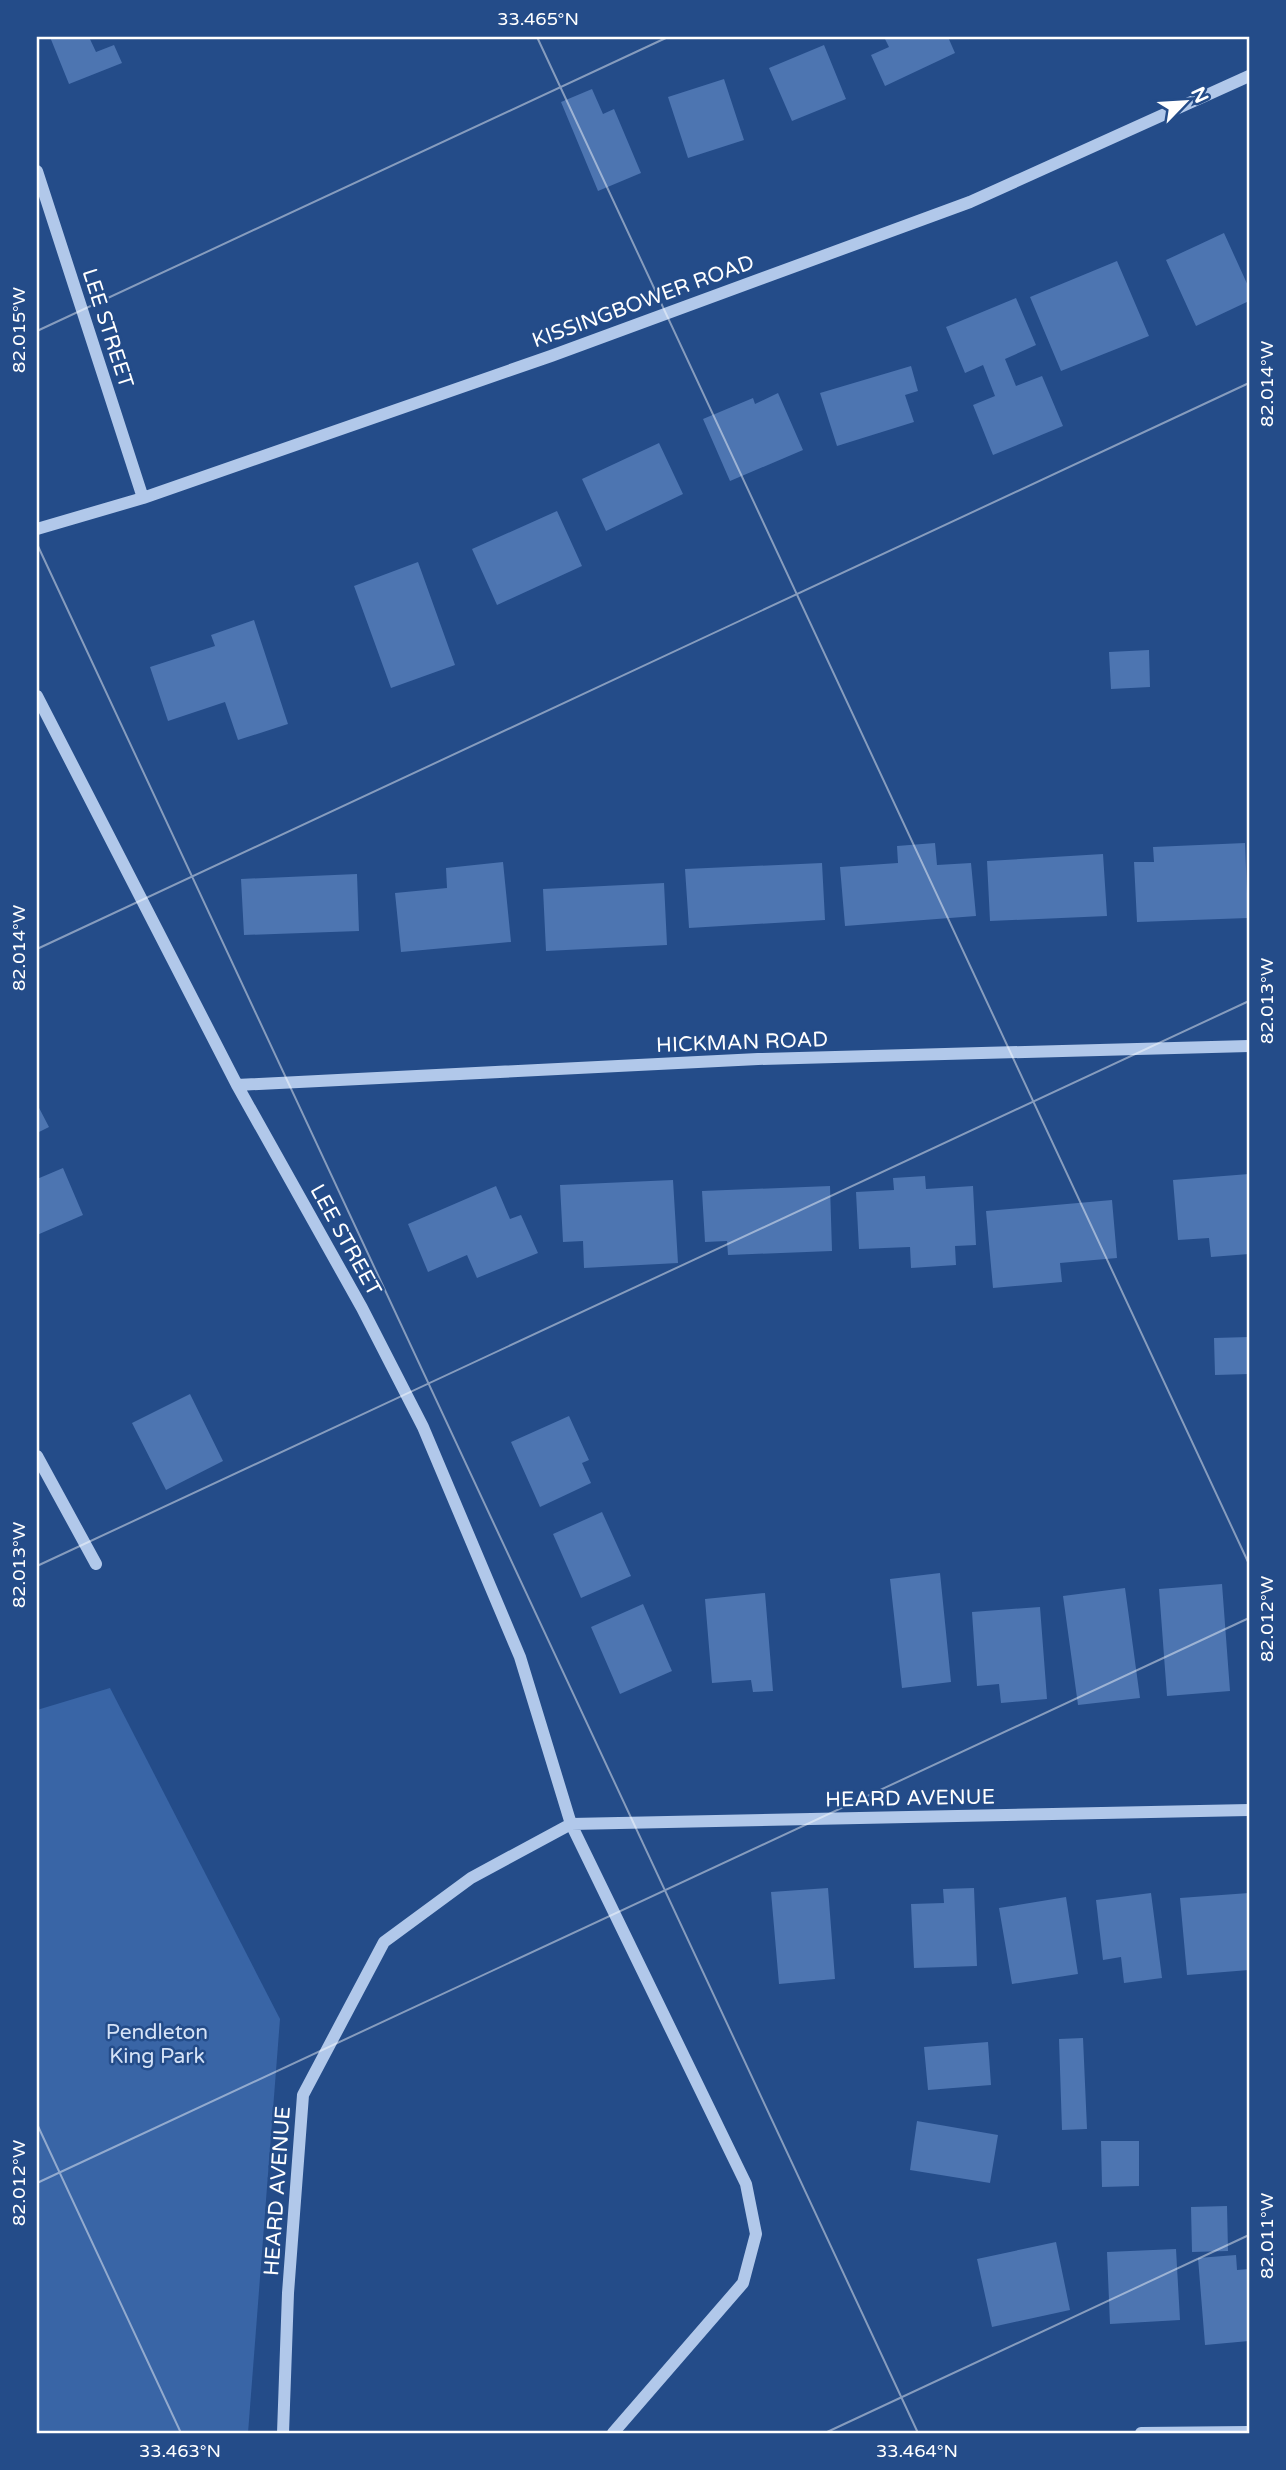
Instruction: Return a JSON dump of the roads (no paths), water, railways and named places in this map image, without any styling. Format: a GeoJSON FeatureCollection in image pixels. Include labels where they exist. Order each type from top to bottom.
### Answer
{"type":"FeatureCollection","features":[{"type":"Feature","properties":{"kind":"street","name":"KISSINGBOWER ROAD"},"geometry":{"type":"LineString","coordinates":[[37,529],[143,498],[551,356],[970,202],[1249,76]]}},
{"type":"Feature","properties":{"kind":"street","name":"LEE STREET"},"geometry":{"type":"LineString","coordinates":[[37,171],[143,498]]}},
{"type":"Feature","properties":{"kind":"street","name":"LEE STREET"},"geometry":{"type":"LineString","coordinates":[[37,696],[237,1085],[362,1308],[423,1427],[520,1657],[571,1824]]}},
{"type":"Feature","properties":{"kind":"street","name":"HICKMAN ROAD"},"geometry":{"type":"LineString","coordinates":[[237,1085],[744,1060],[1249,1046]]}},
{"type":"Feature","properties":{"kind":"street"},"geometry":{"type":"LineString","coordinates":[[37,1457],[96,1564]]}},
{"type":"Feature","properties":{"kind":"street","name":"HEARD AVENUE"},"geometry":{"type":"LineString","coordinates":[[283,2433],[288,2293],[303,2095],[384,1942],[471,1878],[571,1824],[1249,1810]]}},
{"type":"Feature","properties":{"kind":"street"},"geometry":{"type":"LineString","coordinates":[[571,1824],[746,2184],[756,2234],[743,2283],[613,2433]]}},
{"type":"Feature","properties":{"kind":"street"},"geometry":{"type":"LineString","coordinates":[[1141,2433],[1249,2432]]}},
{"type":"Feature","properties":{"kind":"park label","name":"Pendleton King Park"},"geometry":{"type":"Point","coordinates":[157,2044]}}]}
